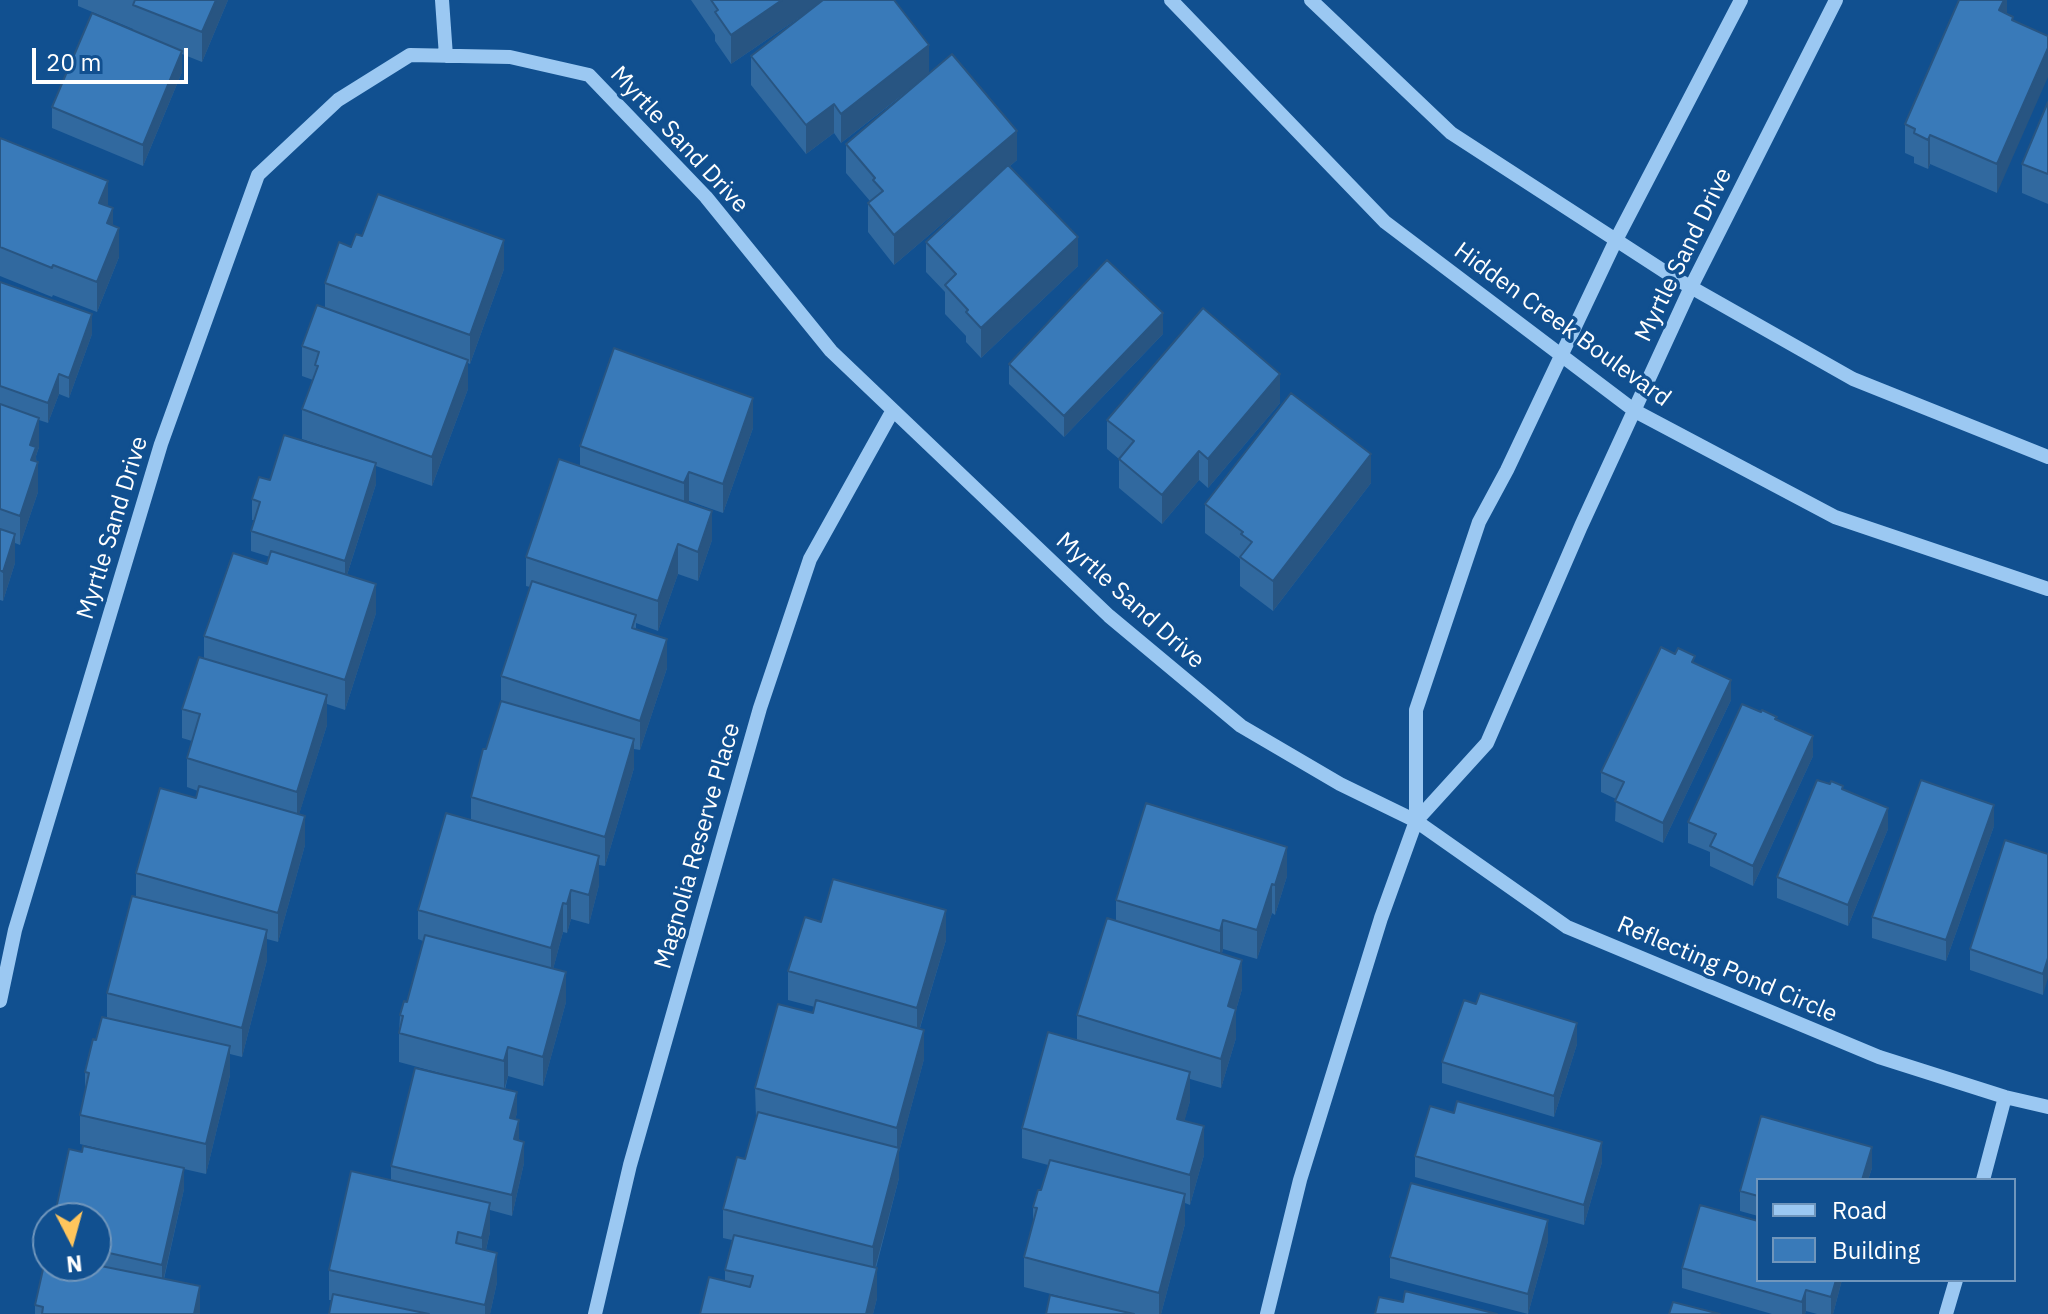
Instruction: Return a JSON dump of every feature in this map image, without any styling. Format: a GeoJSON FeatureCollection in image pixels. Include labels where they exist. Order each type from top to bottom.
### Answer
{"type":"FeatureCollection","features":[{"type":"Feature","properties":{"kind":"street"},"geometry":{"type":"LineString","coordinates":[[442,0],[446,56]]}},
{"type":"Feature","properties":{"kind":"street","name":"Hidden Creek Boulevard"},"geometry":{"type":"LineString","coordinates":[[1171,0],[1385,222],[1635,411],[1835,517],[2048,589]]}},
{"type":"Feature","properties":{"kind":"street"},"geometry":{"type":"LineString","coordinates":[[1311,0],[1451,133],[1691,287],[1853,379],[2048,457]]}},
{"type":"Feature","properties":{"kind":"street","name":"Myrtle Sand Drive"},"geometry":{"type":"LineString","coordinates":[[1267,1314],[1300,1180],[1381,918],[1416,821],[1416,710],[1479,522],[1616,240],[1741,0]]}},
{"type":"Feature","properties":{"kind":"street","name":"Myrtle Sand Drive"},"geometry":{"type":"LineString","coordinates":[[1416,821],[1487,743],[1581,526],[1691,287],[1836,0]]}},
{"type":"Feature","properties":{"kind":"street","name":"Myrtle Sand Drive"},"geometry":{"type":"LineString","coordinates":[[0,1001],[15,930],[161,444],[258,175],[338,100],[410,55],[510,57],[589,75],[706,197],[831,351],[1109,616],[1241,726],[1340,784],[1416,821]]}},
{"type":"Feature","properties":{"kind":"street","name":"Magnolia Reserve Place"},"geometry":{"type":"LineString","coordinates":[[595,1314],[630,1165],[760,708],[810,559],[893,410]]}},
{"type":"Feature","properties":{"kind":"street","name":"Reflecting Pond Circle"},"geometry":{"type":"LineString","coordinates":[[1416,821],[1567,927],[1879,1057],[2005,1097],[2048,1107]]}},
{"type":"Feature","properties":{"kind":"street"},"geometry":{"type":"LineString","coordinates":[[1984,1178],[2005,1097]]}},
{"type":"Feature","properties":{"kind":"street"},"geometry":{"type":"LineString","coordinates":[[1946,1314],[1955,1282]]}},
{"type":"Feature","properties":{"kind":"building"},"geometry":{"type":"Polygon","coordinates":[[[135,0],[216,0],[202,32],[133,5],[135,0]]]}},
{"type":"Feature","properties":{"kind":"building"},"geometry":{"type":"Polygon","coordinates":[[[711,0],[782,0],[731,35],[715,12],[718,10],[711,0]]]}},
{"type":"Feature","properties":{"kind":"building"},"geometry":{"type":"Polygon","coordinates":[[[823,0],[894,0],[929,45],[841,114],[834,104],[806,125],[751,56],[823,0]]]}},
{"type":"Feature","properties":{"kind":"building"},"geometry":{"type":"Polygon","coordinates":[[[1959,0],[2004,0],[1999,10],[2013,17],[2012,20],[2048,36],[2048,48],[1997,164],[1930,135],[1928,140],[1905,124],[1959,0]]]}},
{"type":"Feature","properties":{"kind":"building"},"geometry":{"type":"Polygon","coordinates":[[[92,13],[182,51],[143,145],[52,107],[92,13]]]}},
{"type":"Feature","properties":{"kind":"building"},"geometry":{"type":"Polygon","coordinates":[[[952,54],[1017,131],[894,235],[868,203],[883,191],[846,144],[952,54]]]}},
{"type":"Feature","properties":{"kind":"building"},"geometry":{"type":"Polygon","coordinates":[[[2048,102],[2048,174],[2022,164],[2048,102]]]}},
{"type":"Feature","properties":{"kind":"building"},"geometry":{"type":"Polygon","coordinates":[[[0,138],[108,181],[99,203],[113,208],[107,223],[119,228],[97,282],[0,247],[0,138]]]}},
{"type":"Feature","properties":{"kind":"building"},"geometry":{"type":"Polygon","coordinates":[[[1008,165],[1078,237],[981,328],[945,285],[956,274],[926,242],[1008,165]]]}},
{"type":"Feature","properties":{"kind":"building"},"geometry":{"type":"Polygon","coordinates":[[[378,194],[504,240],[470,335],[325,283],[339,242],[351,247],[356,234],[362,236],[378,194]]]}},
{"type":"Feature","properties":{"kind":"building"},"geometry":{"type":"Polygon","coordinates":[[[1107,260],[1163,313],[1064,416],[1009,364],[1107,260]]]}},
{"type":"Feature","properties":{"kind":"building"},"geometry":{"type":"Polygon","coordinates":[[[0,282],[92,314],[69,378],[59,374],[48,403],[0,386],[0,282]]]}},
{"type":"Feature","properties":{"kind":"building"},"geometry":{"type":"Polygon","coordinates":[[[317,305],[468,360],[432,457],[302,409],[318,366],[315,365],[319,352],[302,346],[317,305]]]}},
{"type":"Feature","properties":{"kind":"building"},"geometry":{"type":"Polygon","coordinates":[[[1203,308],[1280,374],[1208,459],[1199,451],[1162,495],[1119,459],[1134,441],[1107,420],[1203,308]]]}},
{"type":"Feature","properties":{"kind":"building"},"geometry":{"type":"Polygon","coordinates":[[[614,348],[753,398],[723,484],[689,472],[684,483],[580,446],[614,348]]]}},
{"type":"Feature","properties":{"kind":"building"},"geometry":{"type":"Polygon","coordinates":[[[1291,393],[1371,454],[1273,581],[1240,557],[1252,542],[1205,504],[1291,393]]]}},
{"type":"Feature","properties":{"kind":"building"},"geometry":{"type":"Polygon","coordinates":[[[0,404],[39,418],[30,445],[36,447],[31,460],[38,462],[20,516],[0,509],[0,404]]]}},
{"type":"Feature","properties":{"kind":"building"},"geometry":{"type":"Polygon","coordinates":[[[284,435],[376,463],[345,561],[251,531],[260,502],[252,499],[259,477],[270,480],[284,435]]]}},
{"type":"Feature","properties":{"kind":"building"},"geometry":{"type":"Polygon","coordinates":[[[559,459],[712,511],[698,552],[678,544],[658,601],[526,557],[559,459]]]}},
{"type":"Feature","properties":{"kind":"building"},"geometry":{"type":"Polygon","coordinates":[[[0,529],[15,534],[3,572],[0,570],[0,529]]]}},
{"type":"Feature","properties":{"kind":"building"},"geometry":{"type":"Polygon","coordinates":[[[271,551],[376,584],[345,680],[204,636],[233,553],[267,564],[271,551]]]}},
{"type":"Feature","properties":{"kind":"building"},"geometry":{"type":"Polygon","coordinates":[[[532,581],[636,615],[632,628],[667,639],[640,721],[501,676],[532,581]]]}},
{"type":"Feature","properties":{"kind":"building"},"geometry":{"type":"Polygon","coordinates":[[[1661,647],[1675,654],[1678,648],[1695,656],[1692,662],[1731,680],[1663,823],[1615,801],[1624,782],[1601,772],[1661,647]]]}},
{"type":"Feature","properties":{"kind":"building"},"geometry":{"type":"Polygon","coordinates":[[[199,657],[327,695],[297,792],[187,758],[200,714],[182,709],[199,657]]]}},
{"type":"Feature","properties":{"kind":"building"},"geometry":{"type":"Polygon","coordinates":[[[501,701],[634,739],[605,837],[471,797],[483,749],[486,749],[501,701]]]}},
{"type":"Feature","properties":{"kind":"building"},"geometry":{"type":"Polygon","coordinates":[[[1742,704],[1762,710],[1813,736],[1753,866],[1710,846],[1716,834],[1688,822],[1742,704]]]}},
{"type":"Feature","properties":{"kind":"building"},"geometry":{"type":"Polygon","coordinates":[[[1817,780],[1830,784],[1831,781],[1843,786],[1842,789],[1888,808],[1848,905],[1777,877],[1817,780]]]}},
{"type":"Feature","properties":{"kind":"building"},"geometry":{"type":"Polygon","coordinates":[[[1921,780],[1994,805],[1946,940],[1872,917],[1921,780]]]}},
{"type":"Feature","properties":{"kind":"building"},"geometry":{"type":"Polygon","coordinates":[[[199,786],[305,816],[278,913],[136,873],[160,788],[196,798],[199,786]]]}},
{"type":"Feature","properties":{"kind":"building"},"geometry":{"type":"Polygon","coordinates":[[[1146,803],[1287,847],[1257,930],[1223,920],[1220,931],[1116,900],[1146,803]]]}},
{"type":"Feature","properties":{"kind":"building"},"geometry":{"type":"Polygon","coordinates":[[[446,813],[599,856],[589,895],[571,890],[567,904],[563,903],[551,948],[418,910],[446,813]]]}},
{"type":"Feature","properties":{"kind":"building"},"geometry":{"type":"Polygon","coordinates":[[[2005,840],[2048,854],[2048,958],[2043,974],[1970,949],[2005,840]]]}},
{"type":"Feature","properties":{"kind":"building"},"geometry":{"type":"Polygon","coordinates":[[[833,879],[946,910],[917,1008],[788,971],[805,917],[821,922],[833,879]]]}},
{"type":"Feature","properties":{"kind":"building"},"geometry":{"type":"Polygon","coordinates":[[[132,896],[267,930],[242,1028],[107,993],[132,896]]]}},
{"type":"Feature","properties":{"kind":"building"},"geometry":{"type":"Polygon","coordinates":[[[1107,918],[1242,960],[1228,1006],[1236,1009],[1221,1059],[1077,1015],[1107,918]]]}},
{"type":"Feature","properties":{"kind":"building"},"geometry":{"type":"Polygon","coordinates":[[[425,935],[566,972],[543,1057],[508,1047],[504,1061],[399,1033],[403,1016],[400,1015],[404,1001],[407,1002],[425,935]]]}},
{"type":"Feature","properties":{"kind":"building"},"geometry":{"type":"Polygon","coordinates":[[[1480,993],[1577,1023],[1554,1096],[1442,1062],[1464,1000],[1476,1004],[1480,993]]]}},
{"type":"Feature","properties":{"kind":"building"},"geometry":{"type":"Polygon","coordinates":[[[816,1000],[924,1030],[897,1128],[755,1088],[778,1004],[813,1013],[816,1000]]]}},
{"type":"Feature","properties":{"kind":"building"},"geometry":{"type":"Polygon","coordinates":[[[102,1017],[230,1046],[206,1144],[80,1115],[89,1073],[85,1072],[102,1017]]]}},
{"type":"Feature","properties":{"kind":"building"},"geometry":{"type":"Polygon","coordinates":[[[1048,1032],[1190,1072],[1177,1119],[1204,1126],[1190,1175],[1022,1128],[1048,1032]]]}},
{"type":"Feature","properties":{"kind":"building"},"geometry":{"type":"Polygon","coordinates":[[[415,1068],[517,1092],[510,1118],[519,1120],[514,1139],[524,1142],[512,1195],[391,1166],[415,1068]]]}},
{"type":"Feature","properties":{"kind":"building"},"geometry":{"type":"Polygon","coordinates":[[[1457,1101],[1602,1142],[1584,1205],[1415,1156],[1430,1106],[1454,1113],[1457,1101]]]}},
{"type":"Feature","properties":{"kind":"building"},"geometry":{"type":"Polygon","coordinates":[[[758,1112],[899,1148],[873,1247],[723,1209],[737,1157],[745,1159],[758,1112]]]}},
{"type":"Feature","properties":{"kind":"building"},"geometry":{"type":"Polygon","coordinates":[[[1761,1116],[1872,1147],[1863,1178],[1756,1178],[1756,1195],[1740,1191],[1761,1116]]]}},
{"type":"Feature","properties":{"kind":"building"},"geometry":{"type":"Polygon","coordinates":[[[83,1146],[184,1168],[162,1265],[112,1254],[112,1202],[58,1202],[69,1149],[82,1152],[83,1146]]]}},
{"type":"Feature","properties":{"kind":"building"},"geometry":{"type":"Polygon","coordinates":[[[1050,1160],[1185,1194],[1159,1293],[1024,1257],[1037,1208],[1033,1207],[1050,1160]]]}},
{"type":"Feature","properties":{"kind":"building"},"geometry":{"type":"Polygon","coordinates":[[[351,1171],[490,1203],[482,1238],[458,1232],[456,1243],[497,1253],[485,1305],[329,1270],[351,1171]]]}},
{"type":"Feature","properties":{"kind":"building"},"geometry":{"type":"Polygon","coordinates":[[[1411,1183],[1548,1220],[1528,1294],[1390,1257],[1411,1183]]]}},
{"type":"Feature","properties":{"kind":"building"},"geometry":{"type":"Polygon","coordinates":[[[1700,1205],[1756,1220],[1756,1282],[1835,1282],[1831,1297],[1806,1290],[1802,1302],[1682,1268],[1700,1205]]]}},
{"type":"Feature","properties":{"kind":"building"},"geometry":{"type":"Polygon","coordinates":[[[734,1235],[877,1268],[866,1314],[700,1314],[709,1277],[750,1287],[753,1276],[725,1270],[734,1235]]]}},
{"type":"Feature","properties":{"kind":"building"},"geometry":{"type":"Polygon","coordinates":[[[112,1268],[200,1286],[194,1314],[42,1314],[43,1307],[35,1305],[40,1282],[112,1282],[112,1268]]]}},
{"type":"Feature","properties":{"kind":"building"},"geometry":{"type":"Polygon","coordinates":[[[1405,1291],[1497,1314],[1375,1314],[1379,1297],[1403,1302],[1405,1291]]]}},
{"type":"Feature","properties":{"kind":"building"},"geometry":{"type":"Polygon","coordinates":[[[333,1294],[429,1314],[329,1314],[333,1294]]]}},
{"type":"Feature","properties":{"kind":"building"},"geometry":{"type":"Polygon","coordinates":[[[1050,1295],[1134,1314],[1046,1314],[1050,1295]]]}},
{"type":"Feature","properties":{"kind":"building"},"geometry":{"type":"Polygon","coordinates":[[[1673,1302],[1720,1314],[1669,1314],[1673,1302]]]}}]}
